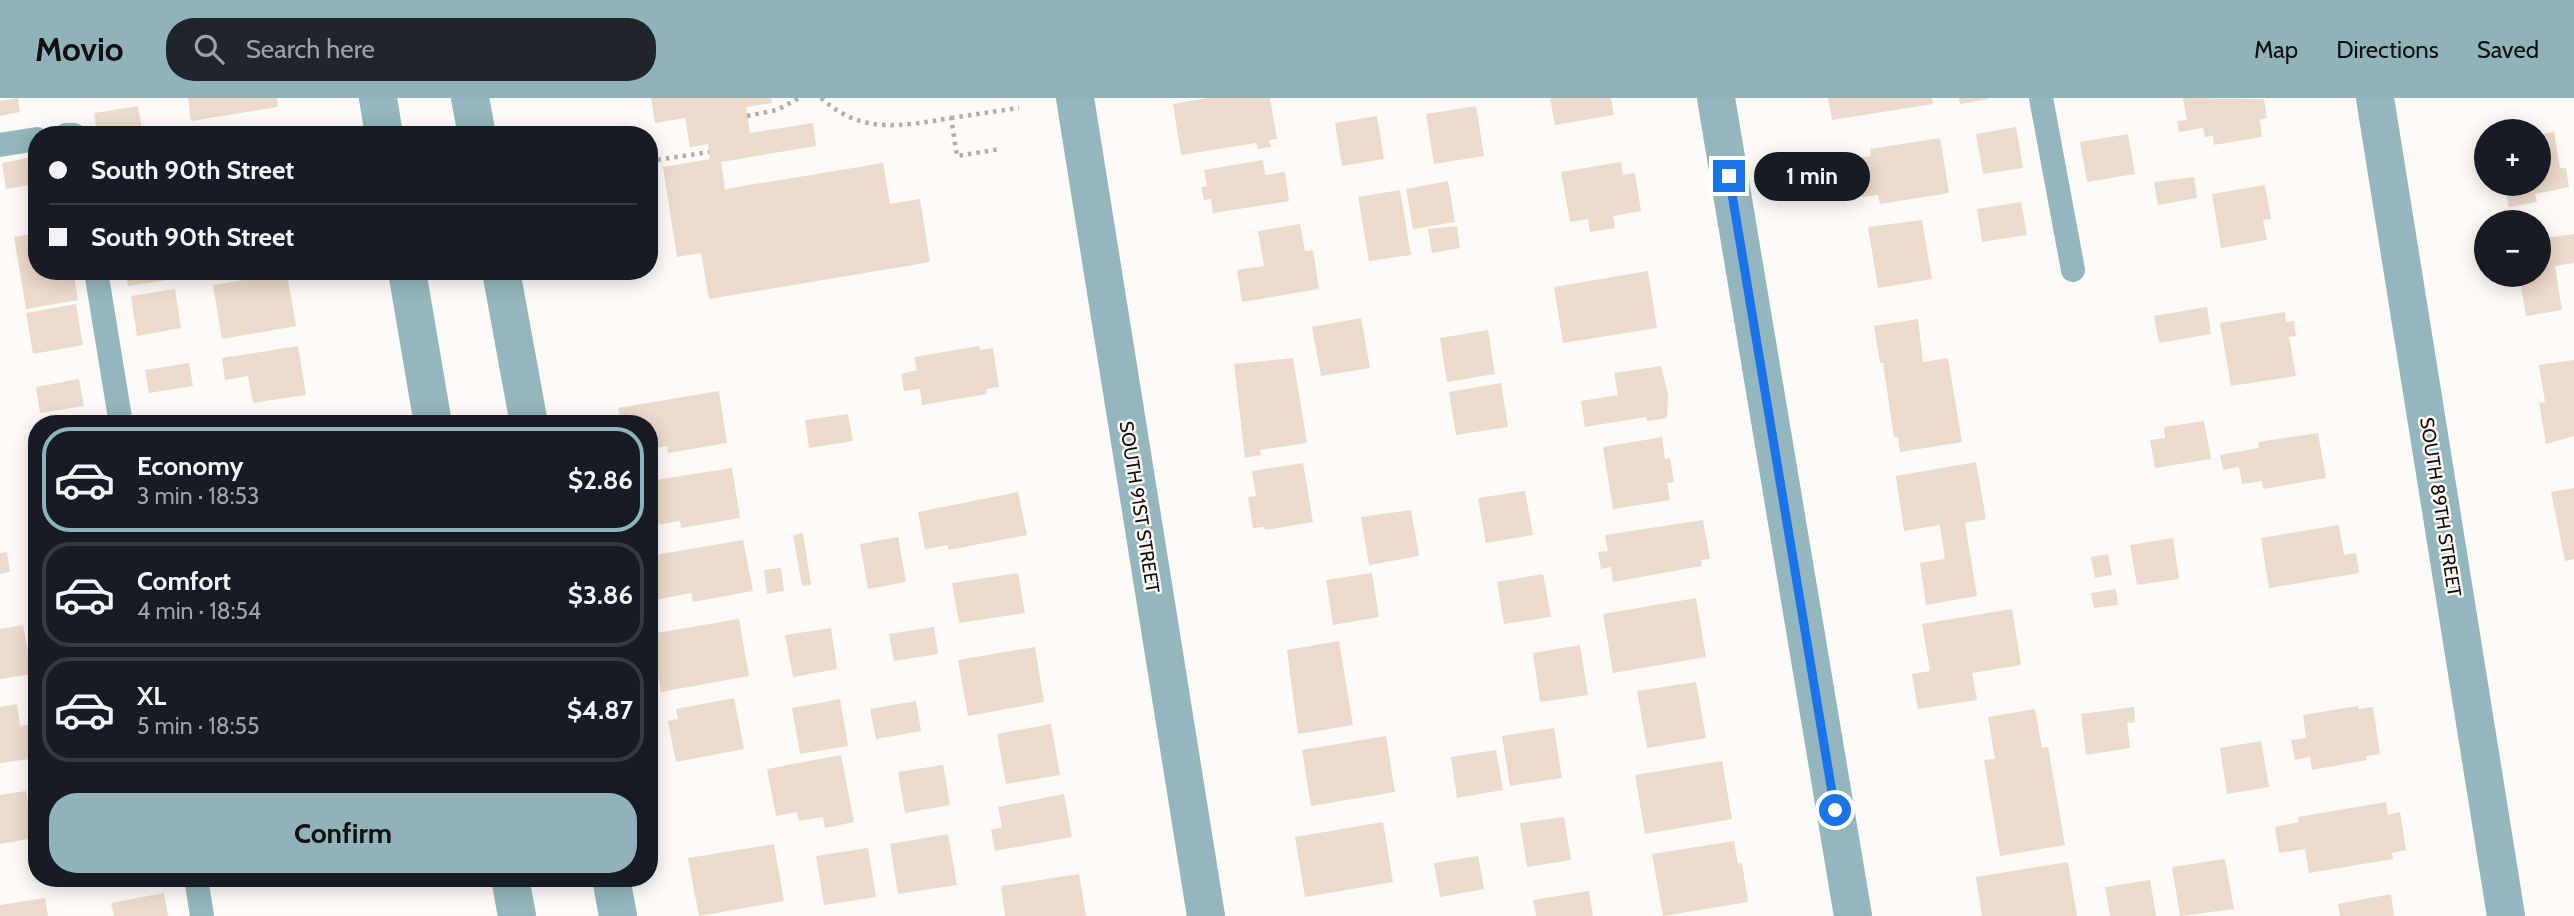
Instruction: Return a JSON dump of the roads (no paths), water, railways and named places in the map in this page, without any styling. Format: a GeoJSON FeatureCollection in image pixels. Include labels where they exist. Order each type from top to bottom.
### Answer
{"type":"FeatureCollection","features":[{"type":"Feature","properties":{"kind":"street"},"geometry":{"type":"LineString","coordinates":[[378,98],[383,126]]}},
{"type":"Feature","properties":{"kind":"street"},"geometry":{"type":"LineString","coordinates":[[470,98],[475,126]]}},
{"type":"Feature","properties":{"kind":"street","name":"SOUTH 91ST STREET"},"geometry":{"type":"LineString","coordinates":[[1075,98],[1206,916]]}},
{"type":"Feature","properties":{"kind":"street"},"geometry":{"type":"LineString","coordinates":[[1716,98],[1853,916]]}},
{"type":"Feature","properties":{"kind":"street","name":"SOUTH 89TH STREET"},"geometry":{"type":"LineString","coordinates":[[2375,98],[2506,916]]}},
{"type":"Feature","properties":{"kind":"street"},"geometry":{"type":"LineString","coordinates":[[409,280],[432,415]]}},
{"type":"Feature","properties":{"kind":"street"},"geometry":{"type":"LineString","coordinates":[[503,280],[527,415]]}},
{"type":"Feature","properties":{"kind":"street"},"geometry":{"type":"LineString","coordinates":[[512,887],[517,916]]}},
{"type":"Feature","properties":{"kind":"street"},"geometry":{"type":"LineString","coordinates":[[613,887],[618,916]]}},
{"type":"Feature","properties":{"kind":"lane"},"geometry":{"type":"LineString","coordinates":[[2041,98],[2073,270]]}},
{"type":"Feature","properties":{"kind":"lane"},"geometry":{"type":"LineString","coordinates":[[0,145],[28,140]]}},
{"type":"Feature","properties":{"kind":"lane"},"geometry":{"type":"LineString","coordinates":[[97,280],[120,415]]}},
{"type":"Feature","properties":{"kind":"lane"},"geometry":{"type":"LineString","coordinates":[[197,887],[202,916]]}}]}
